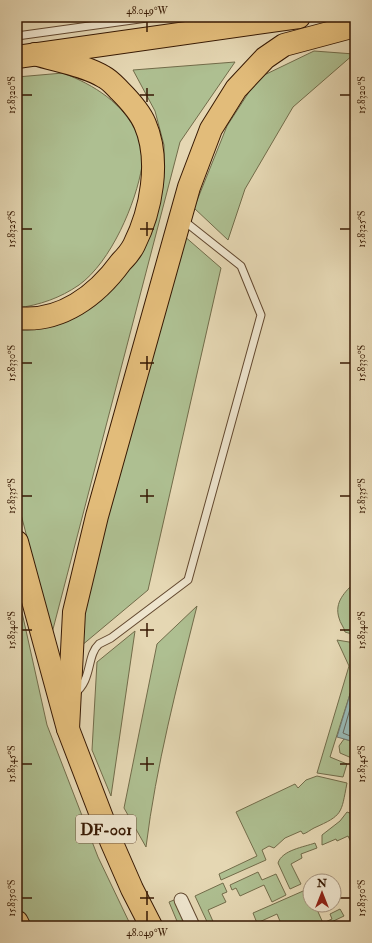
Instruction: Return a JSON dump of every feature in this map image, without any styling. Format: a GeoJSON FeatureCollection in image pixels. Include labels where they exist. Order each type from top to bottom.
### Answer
{"type":"FeatureCollection","features":[{"type":"Feature","properties":{"kind":"highway"},"geometry":{"type":"LineString","coordinates":[[26,56],[299,17]]}},
{"type":"Feature","properties":{"kind":"highway"},"geometry":{"type":"LineString","coordinates":[[68,729],[74,612],[97,516],[188,187],[211,129],[236,89],[265,58],[284,45],[355,26]]}},
{"type":"Feature","properties":{"kind":"highway"},"geometry":{"type":"LineString","coordinates":[[17,318],[30,319],[63,312],[89,298],[108,280],[134,246],[147,210],[153,170],[151,142],[145,124],[131,102],[105,77],[84,68],[26,56]]}},
{"type":"Feature","properties":{"kind":"highway","name":"DF-001"},"geometry":{"type":"LineString","coordinates":[[17,542],[68,729],[111,841],[132,889],[151,926]]}},
{"type":"Feature","properties":{"kind":"highway"},"geometry":{"type":"LineString","coordinates":[[17,922],[19,926]]}},
{"type":"Feature","properties":{"kind":"street"},"geometry":{"type":"LineString","coordinates":[[181,900],[193,926]]}},
{"type":"Feature","properties":{"kind":"lane"},"geometry":{"type":"LineString","coordinates":[[17,36],[154,17]]}},
{"type":"Feature","properties":{"kind":"lane"},"geometry":{"type":"LineString","coordinates":[[69,698],[82,688],[94,651],[99,645],[111,638],[188,580],[261,315],[241,266],[180,218]]}},
{"type":"Feature","properties":{"kind":"green space"},"geometry":{"type":"Polygon","coordinates":[[[314,51],[354,54],[293,107],[245,189],[228,240],[194,208],[227,126],[258,78],[314,51]]]}},
{"type":"Feature","properties":{"kind":"green space"},"geometry":{"type":"Polygon","coordinates":[[[235,62],[180,142],[52,633],[17,499],[17,326],[110,291],[164,173],[164,145],[155,111],[133,70],[235,62]]]}},
{"type":"Feature","properties":{"kind":"green space"},"geometry":{"type":"Polygon","coordinates":[[[63,73],[86,83],[97,90],[125,114],[138,136],[141,146],[142,166],[139,181],[128,214],[102,262],[91,275],[72,290],[57,297],[42,303],[17,308],[17,77],[63,73]]]}},
{"type":"Feature","properties":{"kind":"green space"},"geometry":{"type":"Polygon","coordinates":[[[183,235],[221,268],[148,590],[81,646],[87,594],[183,235]]]}},
{"type":"Feature","properties":{"kind":"green space"},"geometry":{"type":"Polygon","coordinates":[[[355,582],[355,635],[345,632],[340,620],[338,607],[341,598],[355,582]]]}},
{"type":"Feature","properties":{"kind":"green space"},"geometry":{"type":"Polygon","coordinates":[[[17,590],[47,725],[98,857],[131,926],[23,926],[17,913],[17,590]]]}},
{"type":"Feature","properties":{"kind":"green space"},"geometry":{"type":"Polygon","coordinates":[[[197,606],[161,756],[146,847],[124,808],[157,644],[197,606]]]}},
{"type":"Feature","properties":{"kind":"green space"},"geometry":{"type":"Polygon","coordinates":[[[135,631],[111,796],[92,750],[97,662],[135,631]]]}},
{"type":"Feature","properties":{"kind":"green space"},"geometry":{"type":"Polygon","coordinates":[[[337,640],[355,643],[355,678],[330,757],[347,764],[343,777],[317,773],[349,666],[337,640]]]}},
{"type":"Feature","properties":{"kind":"green space"},"geometry":{"type":"Polygon","coordinates":[[[344,739],[355,742],[354,759],[340,753],[339,746],[344,739]]]}},
{"type":"Feature","properties":{"kind":"green space"},"geometry":{"type":"Polygon","coordinates":[[[317,776],[347,783],[342,807],[336,816],[304,834],[301,831],[285,838],[274,848],[269,846],[262,850],[266,860],[221,880],[219,874],[257,856],[236,812],[295,784],[298,788],[306,780],[317,776]]]}},
{"type":"Feature","properties":{"kind":"green space"},"geometry":{"type":"Polygon","coordinates":[[[347,812],[355,815],[355,833],[351,835],[355,844],[355,850],[348,836],[322,845],[322,835],[340,821],[347,812]]]}},
{"type":"Feature","properties":{"kind":"green space"},"geometry":{"type":"Polygon","coordinates":[[[315,843],[317,848],[301,854],[302,858],[291,864],[301,884],[290,889],[278,863],[280,859],[289,852],[315,843]]]}},
{"type":"Feature","properties":{"kind":"green space"},"geometry":{"type":"Polygon","coordinates":[[[258,872],[262,880],[276,874],[286,895],[272,902],[264,885],[240,896],[236,888],[232,890],[230,885],[258,872]]]}},
{"type":"Feature","properties":{"kind":"green space"},"geometry":{"type":"Polygon","coordinates":[[[223,883],[227,892],[222,894],[226,902],[208,910],[215,926],[209,926],[195,896],[223,883]]]}},
{"type":"Feature","properties":{"kind":"green space"},"geometry":{"type":"Polygon","coordinates":[[[302,892],[302,913],[319,913],[323,923],[332,919],[330,914],[332,913],[342,912],[344,916],[323,926],[282,926],[277,914],[257,923],[253,913],[302,892]]]}},
{"type":"Feature","properties":{"kind":"green space"},"geometry":{"type":"Polygon","coordinates":[[[174,900],[187,926],[179,926],[169,902],[174,900]]]}},
{"type":"Feature","properties":{"kind":"water"},"geometry":{"type":"Polygon","coordinates":[[[355,678],[355,742],[337,737],[355,678]]]}}]}
